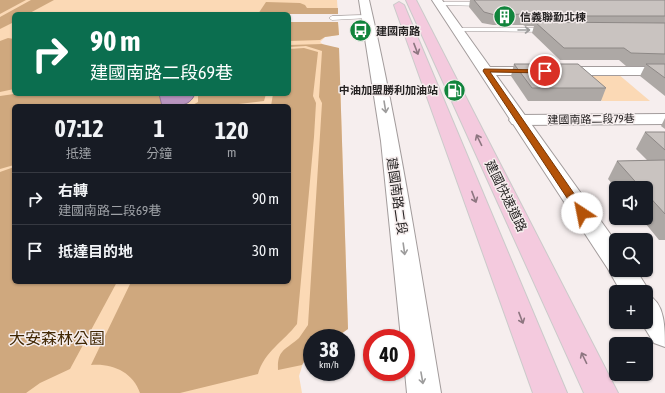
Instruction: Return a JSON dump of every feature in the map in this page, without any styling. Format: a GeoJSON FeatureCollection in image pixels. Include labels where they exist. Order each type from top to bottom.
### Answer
{"type":"FeatureCollection","features":[{"type":"Feature","properties":{"kind":"highway","name":"建國快速道路"},"geometry":{"type":"LineString","coordinates":[[397,0],[550,393]]}},
{"type":"Feature","properties":{"kind":"highway","name":"建國快速道路"},"geometry":{"type":"LineString","coordinates":[[411,0],[601,393]]}},
{"type":"Feature","properties":{"kind":"street"},"geometry":{"type":"LineString","coordinates":[[439,2],[609,252]]}},
{"type":"Feature","properties":{"kind":"street","name":"建國南路二段"},"geometry":{"type":"LineString","coordinates":[[366,9],[390,141],[424,393]]}},
{"type":"Feature","properties":{"kind":"street"},"geometry":{"type":"LineString","coordinates":[[486,71],[665,71]]}},
{"type":"Feature","properties":{"kind":"street","name":"建國南路二段79巷"},"geometry":{"type":"LineString","coordinates":[[518,120],[665,118]]}},
{"type":"Feature","properties":{"kind":"street"},"geometry":{"type":"LineString","coordinates":[[653,316],[665,334]]}},
{"type":"Feature","properties":{"kind":"lane"},"geometry":{"type":"LineString","coordinates":[[439,2],[490,4]]}},
{"type":"Feature","properties":{"kind":"lane"},"geometry":{"type":"LineString","coordinates":[[332,18],[366,9]]}},
{"type":"Feature","properties":{"kind":"lane"},"geometry":{"type":"LineString","coordinates":[[457,30],[556,30]]}},
{"type":"Feature","properties":{"kind":"green space","name":"大安森林公園"},"geometry":{"type":"Polygon","coordinates":[[[0,0],[337,0],[338,14],[291,14],[291,12],[12,12],[12,96],[291,96],[291,22],[338,22],[339,35],[325,37],[320,42],[325,46],[339,48],[348,329],[303,329],[303,363],[299,376],[302,393],[0,393],[0,0]]]}},
{"type":"Feature","properties":{"kind":"green space"},"geometry":{"type":"Polygon","coordinates":[[[0,0],[26,0],[0,14],[0,0]]]}},
{"type":"Feature","properties":{"kind":"green space"},"geometry":{"type":"Polygon","coordinates":[[[31,0],[54,0],[32,12],[12,12],[12,23],[0,29],[0,17],[31,0]]]}},
{"type":"Feature","properties":{"kind":"green space"},"geometry":{"type":"Polygon","coordinates":[[[266,2],[300,3],[305,5],[307,8],[338,8],[338,14],[259,12],[266,2]]]}},
{"type":"Feature","properties":{"kind":"green space"},"geometry":{"type":"Polygon","coordinates":[[[291,22],[338,22],[339,35],[325,37],[320,40],[291,41],[291,22]]]}},
{"type":"Feature","properties":{"kind":"green space"},"geometry":{"type":"Polygon","coordinates":[[[8,38],[12,39],[12,89],[0,92],[0,41],[8,38]]]}},
{"type":"Feature","properties":{"kind":"green space"},"geometry":{"type":"Polygon","coordinates":[[[322,44],[339,48],[348,329],[305,329],[308,325],[322,103],[319,97],[322,51],[306,46],[291,47],[291,45],[322,44]]]}},
{"type":"Feature","properties":{"kind":"green space"},"geometry":{"type":"Polygon","coordinates":[[[304,48],[318,52],[313,96],[316,103],[314,137],[297,324],[265,359],[258,374],[180,393],[140,393],[132,379],[121,370],[114,367],[91,365],[130,284],[291,284],[291,104],[271,104],[273,96],[291,96],[291,49],[304,48]]]}},
{"type":"Feature","properties":{"kind":"green space"},"geometry":{"type":"Polygon","coordinates":[[[587,74],[618,74],[650,101],[602,101],[586,84],[587,74]]]}},
{"type":"Feature","properties":{"kind":"green space"},"geometry":{"type":"Polygon","coordinates":[[[12,94],[12,96],[160,96],[162,104],[12,104],[12,166],[0,169],[0,96],[12,94]]]}},
{"type":"Feature","properties":{"kind":"green space"},"geometry":{"type":"Polygon","coordinates":[[[198,96],[265,96],[264,101],[238,104],[194,104],[198,102],[198,96]]]}},
{"type":"Feature","properties":{"kind":"green space"},"geometry":{"type":"Polygon","coordinates":[[[12,168],[12,284],[116,284],[70,369],[40,383],[26,393],[0,393],[0,172],[12,168]]]}},
{"type":"Feature","properties":{"kind":"green space"},"geometry":{"type":"Polygon","coordinates":[[[303,332],[303,364],[302,365],[278,370],[278,363],[281,354],[299,338],[303,332]]]}},
{"type":"Feature","properties":{"kind":"shaded area"},"geometry":{"type":"Polygon","coordinates":[[[160,96],[194,96],[188,103],[184,104],[162,104],[160,96]]]}},
{"type":"Feature","properties":{"kind":"building"},"geometry":{"type":"Polygon","coordinates":[[[474,0],[665,0],[665,16],[495,15],[484,12],[474,0]]]}},
{"type":"Feature","properties":{"kind":"building"},"geometry":{"type":"Polygon","coordinates":[[[535,22],[665,23],[665,54],[631,53],[624,48],[564,48],[535,22]]]}},
{"type":"Feature","properties":{"kind":"building"},"geometry":{"type":"Polygon","coordinates":[[[514,64],[578,64],[606,88],[532,88],[514,64]]]}},
{"type":"Feature","properties":{"kind":"building"},"geometry":{"type":"Polygon","coordinates":[[[646,64],[665,64],[665,78],[646,64]]]}},
{"type":"Feature","properties":{"kind":"building"},"geometry":{"type":"Polygon","coordinates":[[[645,132],[665,132],[665,150],[645,132]]]}},
{"type":"Feature","properties":{"kind":"building"},"geometry":{"type":"Polygon","coordinates":[[[665,160],[665,214],[653,201],[653,181],[635,181],[617,161],[665,160]]]}},
{"type":"Feature","properties":{"kind":"place","name":"信義聯勤北棟"},"geometry":{"type":"Point","coordinates":[505,17]}},
{"type":"Feature","properties":{"kind":"place","name":"建國南路"},"geometry":{"type":"Point","coordinates":[360,31]}},
{"type":"Feature","properties":{"kind":"place","name":"中油加盟勝利加油站"},"geometry":{"type":"Point","coordinates":[454,90]}},
{"type":"Feature","properties":{"kind":"route"},"geometry":{"type":"LineString","coordinates":[[545,71],[486,71],[582,213]]}}]}
